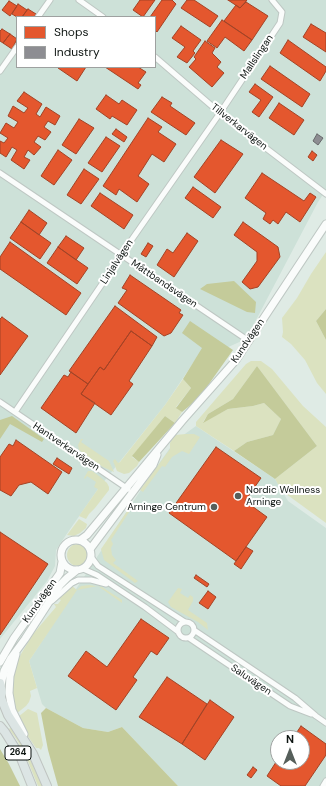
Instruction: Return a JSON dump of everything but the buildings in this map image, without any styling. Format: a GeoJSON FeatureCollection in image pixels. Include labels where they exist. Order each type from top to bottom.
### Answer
{"type":"FeatureCollection","features":[{"type":"Feature","properties":{"kind":"main road","name":"264"},"geometry":{"type":"LineString","coordinates":[[0,684],[2,692],[0,699],[8,715],[33,754],[47,786]]}},
{"type":"Feature","properties":{"kind":"main road","name":"264"},"geometry":{"type":"LineString","coordinates":[[0,726],[20,756],[32,786]]}},
{"type":"Feature","properties":{"kind":"street"},"geometry":{"type":"LineString","coordinates":[[39,16],[50,0]]}},
{"type":"Feature","properties":{"kind":"street"},"geometry":{"type":"LineString","coordinates":[[79,0],[102,16]]}},
{"type":"Feature","properties":{"kind":"street","name":"Mallslingan"},"geometry":{"type":"LineString","coordinates":[[220,113],[280,23],[282,12],[272,0]]}},
{"type":"Feature","properties":{"kind":"street"},"geometry":{"type":"LineString","coordinates":[[0,71],[16,48]]}},
{"type":"Feature","properties":{"kind":"street","name":"Tillverkarvägen"},"geometry":{"type":"LineString","coordinates":[[156,58],[220,113],[326,194]]}},
{"type":"Feature","properties":{"kind":"street","name":"Linjalvägen"},"geometry":{"type":"LineString","coordinates":[[15,412],[121,255],[220,113]]}},
{"type":"Feature","properties":{"kind":"street","name":"Måttbandsvägen"},"geometry":{"type":"LineString","coordinates":[[0,173],[249,341]]}},
{"type":"Feature","properties":{"kind":"street","name":"Kundvägen"},"geometry":{"type":"LineString","coordinates":[[90,548],[129,490],[159,450],[182,421],[231,366],[326,224]]}},
{"type":"Feature","properties":{"kind":"street","name":"Hantverkarvägen"},"geometry":{"type":"LineString","coordinates":[[0,402],[129,490]]}},
{"type":"Feature","properties":{"kind":"street","name":"Kundvägen"},"geometry":{"type":"LineString","coordinates":[[80,540],[87,535],[129,490]]}},
{"type":"Feature","properties":{"kind":"street"},"geometry":{"type":"LineString","coordinates":[[75,539],[87,543],[90,548],[92,558],[87,566],[80,570],[68,568],[62,562],[61,551],[65,544],[75,539]]}},
{"type":"Feature","properties":{"kind":"street","name":"Saluvägen"},"geometry":{"type":"LineString","coordinates":[[92,558],[98,566],[192,625],[194,630],[295,698],[326,723]]}},
{"type":"Feature","properties":{"kind":"street","name":"Kundvägen"},"geometry":{"type":"LineString","coordinates":[[0,662],[14,638],[60,573],[62,562]]}},
{"type":"Feature","properties":{"kind":"street","name":"Kundvägen"},"geometry":{"type":"LineString","coordinates":[[0,684],[4,671],[11,658],[60,585],[67,578],[80,570]]}},
{"type":"Feature","properties":{"kind":"street","name":"Saluvägen"},"geometry":{"type":"LineString","coordinates":[[80,570],[97,575],[175,628],[181,637],[185,639],[189,638],[290,706],[316,716]]}},
{"type":"Feature","properties":{"kind":"street","name":"Kundvägen"},"geometry":{"type":"LineString","coordinates":[[47,605],[72,582],[78,580],[101,582],[117,588]]}},
{"type":"Feature","properties":{"kind":"street"},"geometry":{"type":"LineString","coordinates":[[177,631],[180,624],[185,622]]}},
{"type":"Feature","properties":{"kind":"street"},"geometry":{"type":"LineString","coordinates":[[189,638],[193,635],[194,630]]}},
{"type":"Feature","properties":{"kind":"street","name":"Kundvägen"},"geometry":{"type":"LineString","coordinates":[[0,651],[14,638]]}},
{"type":"Feature","properties":{"kind":"street","name":"Kundvägen"},"geometry":{"type":"LineString","coordinates":[[17,650],[10,676],[10,698],[12,710],[33,754]]}},
{"type":"Feature","properties":{"kind":"street"},"geometry":{"type":"LineString","coordinates":[[323,786],[326,781]]}},
{"type":"Feature","properties":{"kind":"shaded area"},"geometry":{"type":"Polygon","coordinates":[[[0,0],[326,0],[326,190],[318,202],[246,339],[193,363],[165,405],[98,489],[56,550],[55,566],[47,581],[0,639],[0,0]]]}},
{"type":"Feature","properties":{"kind":"shaded area","name":"Arninge Centrum"},"geometry":{"type":"Polygon","coordinates":[[[196,426],[275,479],[288,501],[326,528],[326,786],[178,786],[122,727],[108,732],[83,728],[46,708],[42,704],[29,661],[150,476],[175,441],[196,426]]]}},
{"type":"Feature","properties":{"kind":"green space"},"geometry":{"type":"Polygon","coordinates":[[[326,252],[326,309],[316,321],[326,340],[326,394],[317,383],[305,360],[291,344],[282,337],[282,318],[297,298],[326,252]]]}},
{"type":"Feature","properties":{"kind":"green space"},"geometry":{"type":"Polygon","coordinates":[[[234,281],[256,302],[255,313],[247,312],[200,289],[207,284],[234,281]]]}},
{"type":"Feature","properties":{"kind":"green space"},"geometry":{"type":"Polygon","coordinates":[[[326,309],[326,340],[316,321],[326,309]]]}},
{"type":"Feature","properties":{"kind":"green space"},"geometry":{"type":"Polygon","coordinates":[[[190,321],[233,350],[199,398],[182,412],[176,408],[191,388],[183,379],[202,348],[182,333],[190,321]]]}},
{"type":"Feature","properties":{"kind":"green space"},"geometry":{"type":"Polygon","coordinates":[[[251,361],[261,361],[272,369],[303,406],[326,427],[326,523],[282,491],[275,479],[317,446],[257,366],[233,399],[208,414],[203,422],[228,409],[264,403],[281,419],[273,435],[247,442],[234,451],[196,426],[196,422],[246,364],[251,361]]]}},
{"type":"Feature","properties":{"kind":"green space"},"geometry":{"type":"Polygon","coordinates":[[[257,366],[317,446],[275,479],[234,451],[247,442],[273,435],[281,419],[264,403],[228,409],[203,423],[208,414],[233,399],[257,366]]]}},
{"type":"Feature","properties":{"kind":"green space"},"geometry":{"type":"Polygon","coordinates":[[[183,379],[191,388],[176,407],[182,412],[175,423],[165,416],[132,457],[139,462],[137,466],[129,473],[124,474],[117,471],[113,461],[115,459],[118,463],[120,462],[165,405],[183,379]]]}},
{"type":"Feature","properties":{"kind":"green space"},"geometry":{"type":"Polygon","coordinates":[[[12,416],[44,439],[42,442],[10,424],[0,439],[0,420],[12,416]]]}},
{"type":"Feature","properties":{"kind":"green space"},"geometry":{"type":"Polygon","coordinates":[[[165,416],[175,423],[139,462],[132,456],[165,416]]]}},
{"type":"Feature","properties":{"kind":"green space"},"geometry":{"type":"Polygon","coordinates":[[[194,434],[200,437],[189,454],[182,451],[172,457],[165,467],[162,466],[143,492],[140,490],[170,449],[170,443],[173,437],[175,435],[194,434]]]}},
{"type":"Feature","properties":{"kind":"green space"},"geometry":{"type":"Polygon","coordinates":[[[81,439],[83,439],[81,442],[109,461],[114,472],[103,467],[79,450],[78,445],[81,439]]]}},
{"type":"Feature","properties":{"kind":"green space"},"geometry":{"type":"Polygon","coordinates":[[[88,471],[92,471],[107,483],[109,490],[86,519],[79,516],[98,489],[94,487],[96,482],[87,476],[85,479],[84,478],[88,471]]]}},
{"type":"Feature","properties":{"kind":"green space"},"geometry":{"type":"Polygon","coordinates":[[[135,503],[111,540],[113,544],[111,548],[112,555],[116,560],[113,563],[138,581],[135,583],[104,560],[101,549],[132,504],[135,503]]]}},
{"type":"Feature","properties":{"kind":"green space"},"geometry":{"type":"Polygon","coordinates":[[[79,519],[87,524],[86,528],[74,536],[67,535],[79,519]]]}},
{"type":"Feature","properties":{"kind":"green space"},"geometry":{"type":"Polygon","coordinates":[[[78,544],[82,545],[88,551],[88,559],[82,565],[78,566],[74,565],[68,559],[67,555],[68,551],[74,545],[78,544]]]}},
{"type":"Feature","properties":{"kind":"green space"},"geometry":{"type":"Polygon","coordinates":[[[72,586],[77,590],[29,661],[37,688],[30,691],[31,696],[29,702],[16,714],[11,691],[14,668],[33,634],[56,607],[54,604],[58,604],[61,600],[59,599],[66,590],[72,586]]]}},
{"type":"Feature","properties":{"kind":"green space"},"geometry":{"type":"Polygon","coordinates":[[[81,586],[97,586],[77,590],[81,586]]]}},
{"type":"Feature","properties":{"kind":"green space"},"geometry":{"type":"Polygon","coordinates":[[[99,586],[122,600],[122,603],[99,586]]]}},
{"type":"Feature","properties":{"kind":"green space"},"geometry":{"type":"Polygon","coordinates":[[[178,588],[182,589],[180,593],[188,598],[190,595],[193,597],[193,601],[188,610],[207,623],[208,630],[198,622],[171,607],[168,602],[178,588]]]}},
{"type":"Feature","properties":{"kind":"green space"},"geometry":{"type":"Polygon","coordinates":[[[46,708],[83,728],[108,732],[122,727],[178,786],[58,786],[48,750],[41,713],[46,708]]]}},
{"type":"Feature","properties":{"kind":"green space"},"geometry":{"type":"Polygon","coordinates":[[[28,709],[37,713],[43,745],[41,750],[36,748],[27,735],[18,717],[28,709]]]}},
{"type":"Feature","properties":{"kind":"green space"},"geometry":{"type":"Polygon","coordinates":[[[12,727],[30,759],[42,786],[38,786],[27,759],[17,740],[9,729],[12,727]]]}},
{"type":"Feature","properties":{"kind":"green space"},"geometry":{"type":"Polygon","coordinates":[[[0,749],[9,764],[20,786],[0,786],[0,749]]]}},
{"type":"Feature","properties":{"kind":"place","name":"Nordic Wellness Arninge"},"geometry":{"type":"Point","coordinates":[238,496]}},
{"type":"Feature","properties":{"kind":"place","name":"Arninge Centrum"},"geometry":{"type":"Point","coordinates":[214,507]}}]}
